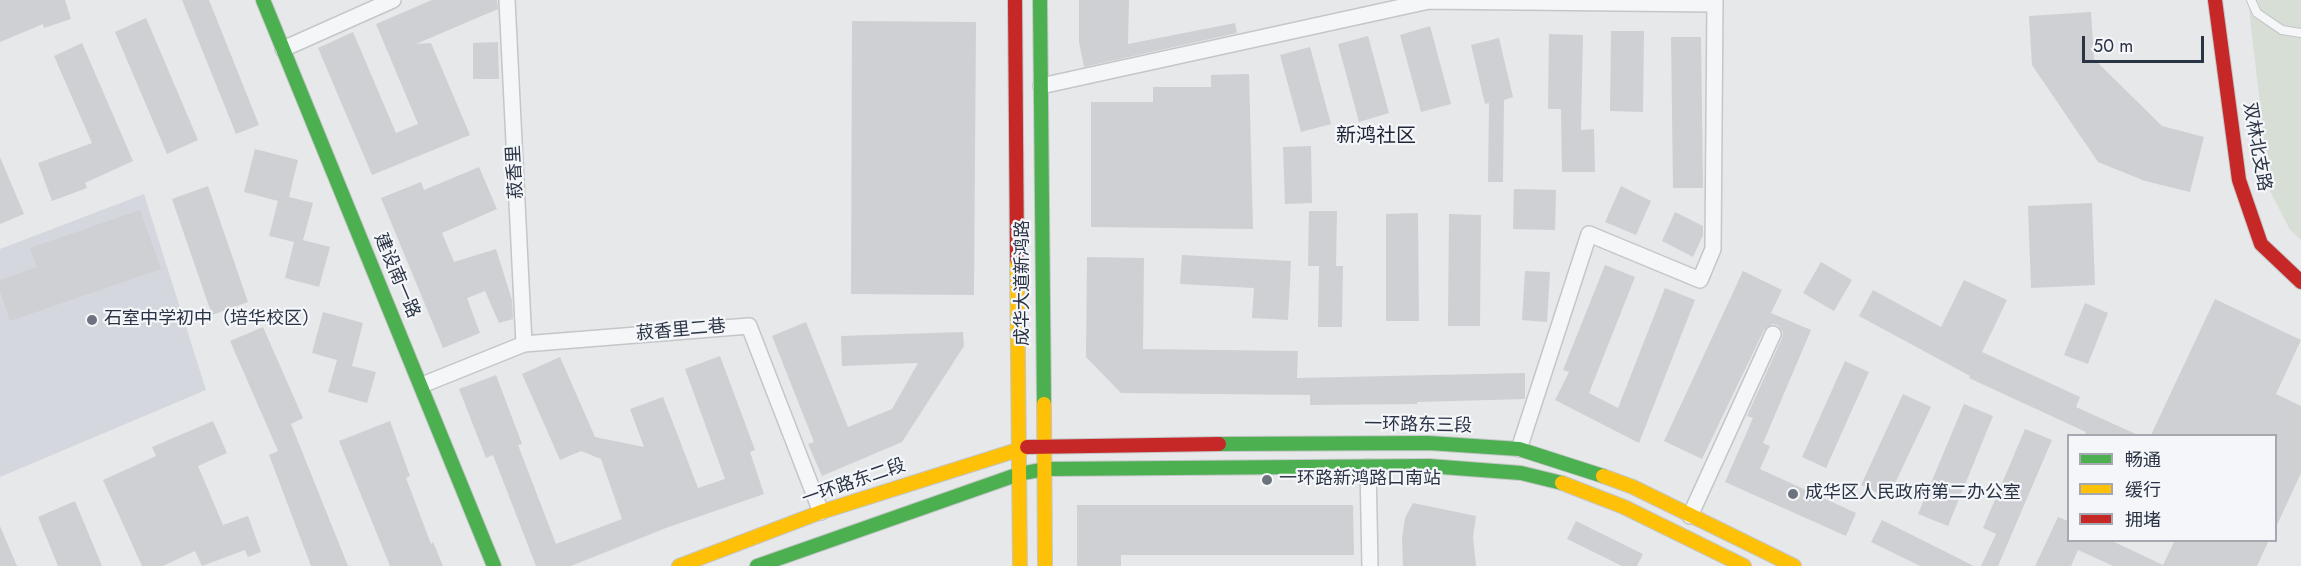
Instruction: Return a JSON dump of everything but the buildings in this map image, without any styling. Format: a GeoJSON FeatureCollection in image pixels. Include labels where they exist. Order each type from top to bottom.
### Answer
{"type":"FeatureCollection","features":[{"type":"Feature","properties":{"kind":"main road","name":"建设南一路"},"geometry":{"type":"LineString","coordinates":[[263,0],[494,566]]}},
{"type":"Feature","properties":{"kind":"main road","name":"成华大道新鸿路"},"geometry":{"type":"LineString","coordinates":[[1015,0],[1020,566]]}},
{"type":"Feature","properties":{"kind":"main road","name":"成华大道新鸿路"},"geometry":{"type":"LineString","coordinates":[[1040,0],[1045,566]]}},
{"type":"Feature","properties":{"kind":"main road","name":"双林北支路"},"geometry":{"type":"LineString","coordinates":[[2215,0],[2240,180],[2261,244],[2301,282]]}},
{"type":"Feature","properties":{"kind":"main road","name":"一环路东三段"},"geometry":{"type":"LineString","coordinates":[[1044,445],[1429,442],[1519,449],[1599,473],[1770,555]]}},
{"type":"Feature","properties":{"kind":"main road","name":"一环路东二段"},"geometry":{"type":"LineString","coordinates":[[679,566],[821,512],[1019,447],[1044,445]]}},
{"type":"Feature","properties":{"kind":"main road"},"geometry":{"type":"LineString","coordinates":[[757,566],[1019,474],[1045,469],[1368,467],[1483,469],[1521,473],[1564,483],[1624,507],[1744,566]]}},
{"type":"Feature","properties":{"kind":"main road"},"geometry":{"type":"LineString","coordinates":[[1770,555],[1794,566]]}},
{"type":"Feature","properties":{"kind":"main road"},"geometry":{"type":"LineString","coordinates":[[1770,555],[1806,566]]}},
{"type":"Feature","properties":{"kind":"street"},"geometry":{"type":"LineString","coordinates":[[283,49],[393,0]]}},
{"type":"Feature","properties":{"kind":"street","name":"菽香里"},"geometry":{"type":"LineString","coordinates":[[507,0],[524,344]]}},
{"type":"Feature","properties":{"kind":"street"},"geometry":{"type":"LineString","coordinates":[[1041,86],[1429,1],[1715,2],[1713,249],[1700,280],[1589,234],[1519,449]]}},
{"type":"Feature","properties":{"kind":"street","name":"菽香里二巷"},"geometry":{"type":"LineString","coordinates":[[422,385],[524,344],[749,326],[821,512]]}},
{"type":"Feature","properties":{"kind":"street"},"geometry":{"type":"LineString","coordinates":[[1690,516],[1773,334]]}},
{"type":"Feature","properties":{"kind":"street"},"geometry":{"type":"LineString","coordinates":[[1368,467],[1370,566]]}},
{"type":"Feature","properties":{"kind":"lane"},"geometry":{"type":"LineString","coordinates":[[2251,0],[2257,14],[2282,30],[2301,33]]}},
{"type":"Feature","properties":{"kind":"shaded area"},"geometry":{"type":"Polygon","coordinates":[[[2248,0],[2301,0],[2301,240],[2290,230],[2270,191],[2248,0]]]}},
{"type":"Feature","properties":{"kind":"shaded area","name":"石室中学初中（培华校区）"},"geometry":{"type":"Polygon","coordinates":[[[144,194],[206,390],[0,477],[0,249],[144,194]]]}},
{"type":"Feature","properties":{"kind":"traffic: fast"},"geometry":{"type":"LineString","coordinates":[[263,0],[494,566]]}},
{"type":"Feature","properties":{"kind":"traffic: fast"},"geometry":{"type":"LineString","coordinates":[[1040,0],[1044,404]]}},
{"type":"Feature","properties":{"kind":"traffic: fast"},"geometry":{"type":"LineString","coordinates":[[1219,444],[1429,443],[1519,449],[1603,476]]}},
{"type":"Feature","properties":{"kind":"traffic: fast"},"geometry":{"type":"LineString","coordinates":[[757,566],[1019,474],[1045,469],[1429,466],[1521,473],[1562,483]]}},
{"type":"Feature","properties":{"kind":"traffic: slow"},"geometry":{"type":"LineString","coordinates":[[1017,259],[1020,566]]}},
{"type":"Feature","properties":{"kind":"traffic: slow"},"geometry":{"type":"LineString","coordinates":[[1044,404],[1045,566]]}},
{"type":"Feature","properties":{"kind":"traffic: slow"},"geometry":{"type":"LineString","coordinates":[[679,566],[821,512],[1027,447]]}},
{"type":"Feature","properties":{"kind":"traffic: slow"},"geometry":{"type":"LineString","coordinates":[[1603,476],[1633,487],[1794,566]]}},
{"type":"Feature","properties":{"kind":"traffic: slow"},"geometry":{"type":"LineString","coordinates":[[1562,483],[1624,507],[1744,566]]}},
{"type":"Feature","properties":{"kind":"traffic: jam"},"geometry":{"type":"LineString","coordinates":[[1015,0],[1017,259]]}},
{"type":"Feature","properties":{"kind":"traffic: jam"},"geometry":{"type":"LineString","coordinates":[[2215,0],[2239,180],[2261,244],[2301,282]]}},
{"type":"Feature","properties":{"kind":"traffic: jam"},"geometry":{"type":"LineString","coordinates":[[1027,447],[1219,444]]}},
{"type":"Feature","properties":{"kind":"place","name":"石室中学初中（培华校区）"},"geometry":{"type":"Point","coordinates":[92,320]}},
{"type":"Feature","properties":{"kind":"place","name":"一环路新鸿路口南站"},"geometry":{"type":"Point","coordinates":[1267,480]}},
{"type":"Feature","properties":{"kind":"place","name":"成华区人民政府第二办公室"},"geometry":{"type":"Point","coordinates":[1793,494]}},
{"type":"Feature","properties":{"kind":"district","name":"新鸿社区"},"geometry":{"type":"Point","coordinates":[1376,137]}}]}
